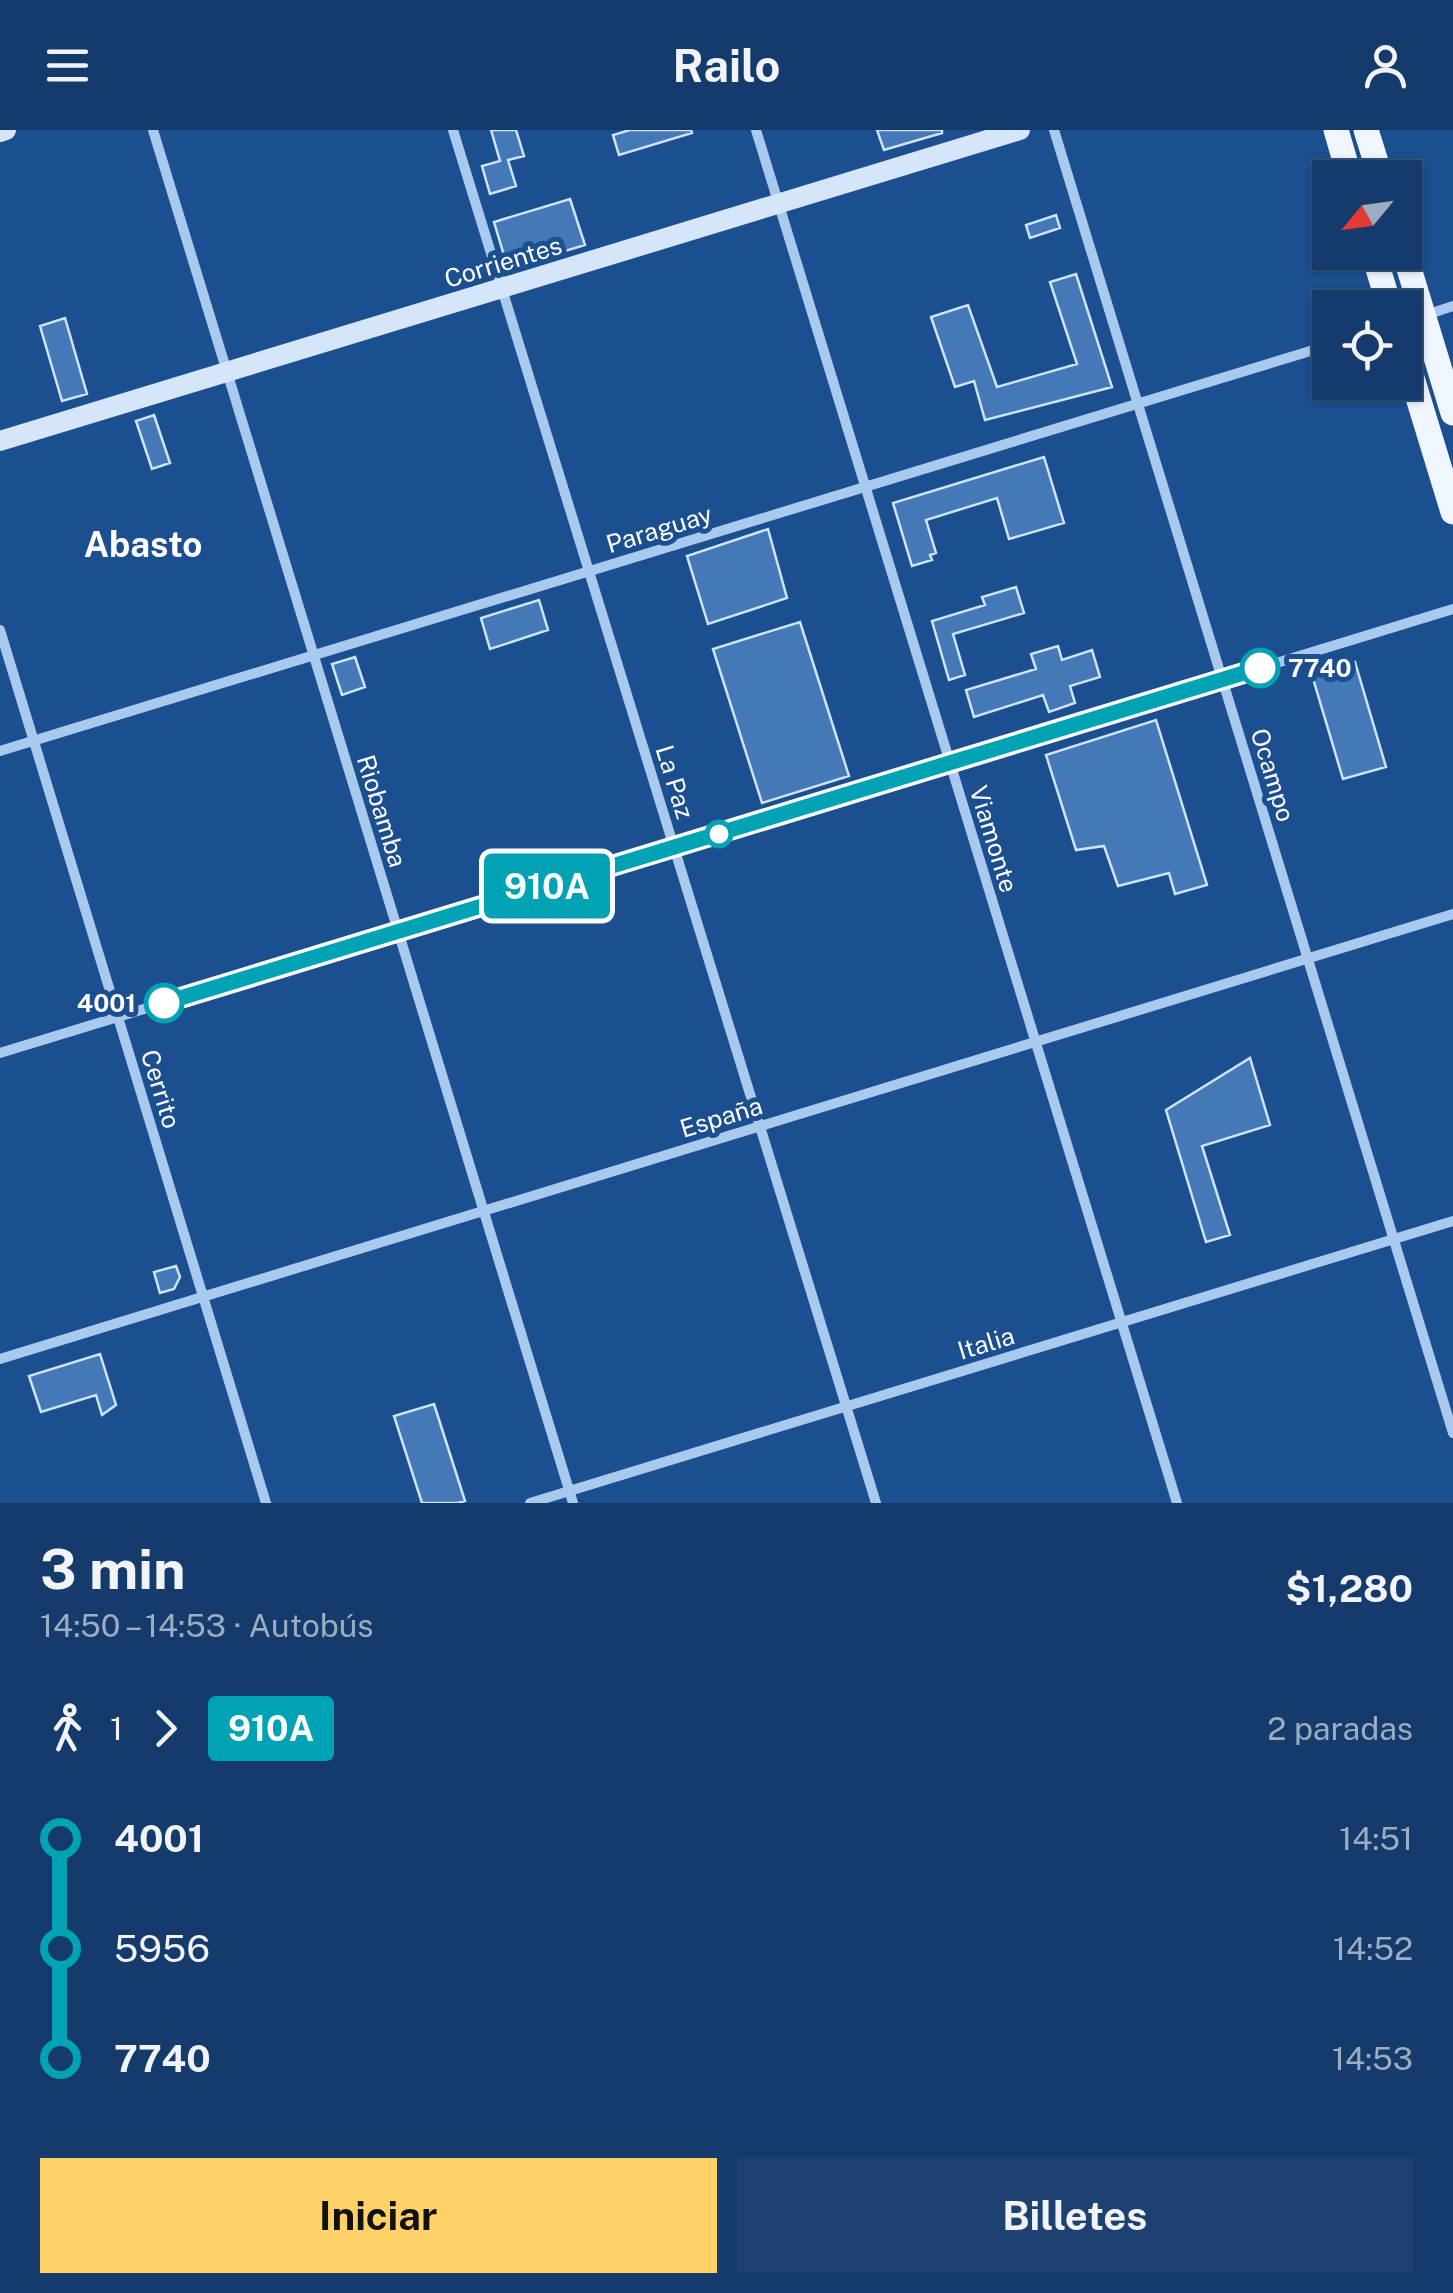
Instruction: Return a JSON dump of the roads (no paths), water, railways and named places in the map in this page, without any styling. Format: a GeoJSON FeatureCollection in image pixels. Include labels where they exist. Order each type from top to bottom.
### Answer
{"type":"FeatureCollection","features":[{"type":"Feature","properties":{"kind":"main road","name":"Corrientes"},"geometry":{"type":"LineString","coordinates":[[0,441],[1020,130]]}},
{"type":"Feature","properties":{"kind":"main road"},"geometry":{"type":"LineString","coordinates":[[1336,130],[1345,160]]}},
{"type":"Feature","properties":{"kind":"main road"},"geometry":{"type":"LineString","coordinates":[[1366,130],[1375,160]]}},
{"type":"Feature","properties":{"kind":"main road"},"geometry":{"type":"LineString","coordinates":[[1422,337],[1453,413]]}},
{"type":"Feature","properties":{"kind":"main road"},"geometry":{"type":"LineString","coordinates":[[1419,400],[1453,512]]}},
{"type":"Feature","properties":{"kind":"street","name":"Riobamba"},"geometry":{"type":"LineString","coordinates":[[153,130],[571,1497]]}},
{"type":"Feature","properties":{"kind":"street","name":"La Paz"},"geometry":{"type":"LineString","coordinates":[[453,130],[876,1503]]}},
{"type":"Feature","properties":{"kind":"street","name":"Viamonte"},"geometry":{"type":"LineString","coordinates":[[756,130],[1177,1503]]}},
{"type":"Feature","properties":{"kind":"street","name":"Ocampo"},"geometry":{"type":"LineString","coordinates":[[1054,130],[1453,1432]]}},
{"type":"Feature","properties":{"kind":"street"},"geometry":{"type":"LineString","coordinates":[[1422,316],[1453,306]]}},
{"type":"Feature","properties":{"kind":"street","name":"Paraguay"},"geometry":{"type":"LineString","coordinates":[[0,751],[1312,351]]}},
{"type":"Feature","properties":{"kind":"street"},"geometry":{"type":"LineString","coordinates":[[0,1053],[1453,610]]}},
{"type":"Feature","properties":{"kind":"street","name":"Cerrito"},"geometry":{"type":"LineString","coordinates":[[0,630],[266,1503]]}},
{"type":"Feature","properties":{"kind":"street","name":"España"},"geometry":{"type":"LineString","coordinates":[[0,1359],[1453,914]]}},
{"type":"Feature","properties":{"kind":"street","name":"Italia"},"geometry":{"type":"LineString","coordinates":[[530,1503],[571,1497],[846,1406],[1453,1221]]}},
{"type":"Feature","properties":{"kind":"place","name":"7740"},"geometry":{"type":"Point","coordinates":[1260,668]}},
{"type":"Feature","properties":{"kind":"place","name":"4001"},"geometry":{"type":"Point","coordinates":[164,1003]}},
{"type":"Feature","properties":{"kind":"district","name":"Abasto"},"geometry":{"type":"Point","coordinates":[143,545]}}]}
